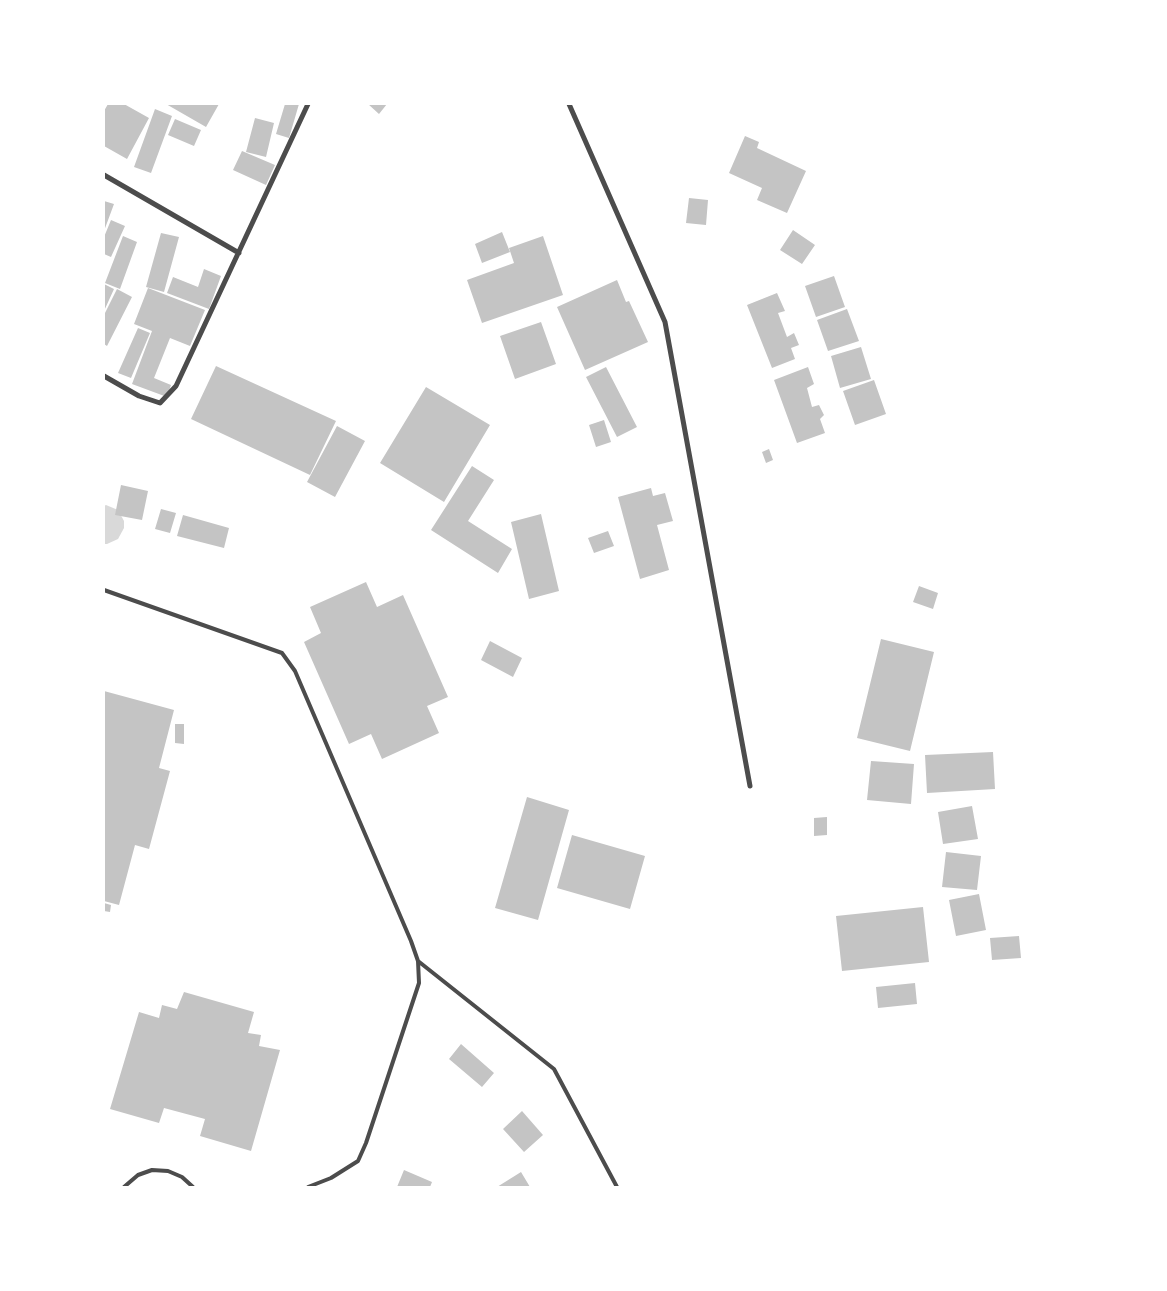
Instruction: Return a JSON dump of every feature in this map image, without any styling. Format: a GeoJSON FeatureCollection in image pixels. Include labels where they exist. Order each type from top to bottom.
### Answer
{"type":"FeatureCollection","features":[{"type":"Feature","properties":{"kind":"street"},"geometry":{"type":"LineString","coordinates":[[104,376],[139,396],[160,403],[176,386],[240,253],[308,104]]}},
{"type":"Feature","properties":{"kind":"street"},"geometry":{"type":"LineString","coordinates":[[569,104],[665,322],[750,786]]}},
{"type":"Feature","properties":{"kind":"street"},"geometry":{"type":"LineString","coordinates":[[104,175],[240,253]]}},
{"type":"Feature","properties":{"kind":"lane"},"geometry":{"type":"LineString","coordinates":[[104,590],[282,653],[295,671],[418,961],[419,983],[366,1143],[358,1161],[331,1178],[308,1187]]}},
{"type":"Feature","properties":{"kind":"lane"},"geometry":{"type":"LineString","coordinates":[[418,961],[554,1070],[617,1187]]}},
{"type":"Feature","properties":{"kind":"lane"},"geometry":{"type":"LineString","coordinates":[[124,1187],[138,1174],[152,1170],[168,1171],[182,1177],[193,1187]]}},
{"type":"Feature","properties":{"kind":"shaded area"},"geometry":{"type":"Polygon","coordinates":[[[106,505],[118,510],[124,521],[124,528],[118,539],[104,544],[104,506],[106,505]]]}},
{"type":"Feature","properties":{"kind":"building"},"geometry":{"type":"Polygon","coordinates":[[[108,104],[124,104],[149,118],[127,159],[104,146],[104,111],[108,104]]]}},
{"type":"Feature","properties":{"kind":"building"},"geometry":{"type":"Polygon","coordinates":[[[166,104],[219,104],[206,127],[166,104]]]}},
{"type":"Feature","properties":{"kind":"building"},"geometry":{"type":"Polygon","coordinates":[[[285,104],[299,104],[289,138],[276,134],[285,104]]]}},
{"type":"Feature","properties":{"kind":"building"},"geometry":{"type":"Polygon","coordinates":[[[368,104],[387,104],[379,114],[368,104]]]}},
{"type":"Feature","properties":{"kind":"building"},"geometry":{"type":"Polygon","coordinates":[[[155,109],[172,116],[151,173],[134,167],[155,109]]]}},
{"type":"Feature","properties":{"kind":"building"},"geometry":{"type":"Polygon","coordinates":[[[255,118],[274,123],[266,157],[246,152],[255,118]]]}},
{"type":"Feature","properties":{"kind":"building"},"geometry":{"type":"Polygon","coordinates":[[[175,119],[201,130],[194,146],[168,135],[175,119]]]}},
{"type":"Feature","properties":{"kind":"building"},"geometry":{"type":"Polygon","coordinates":[[[745,136],[759,142],[757,148],[806,171],[787,213],[757,200],[762,188],[729,173],[745,136]]]}},
{"type":"Feature","properties":{"kind":"building"},"geometry":{"type":"Polygon","coordinates":[[[242,151],[275,165],[266,185],[233,170],[242,151]]]}},
{"type":"Feature","properties":{"kind":"building"},"geometry":{"type":"Polygon","coordinates":[[[689,198],[708,200],[706,225],[686,223],[689,198]]]}},
{"type":"Feature","properties":{"kind":"building"},"geometry":{"type":"Polygon","coordinates":[[[104,201],[114,204],[104,231],[104,201]]]}},
{"type":"Feature","properties":{"kind":"building"},"geometry":{"type":"Polygon","coordinates":[[[111,220],[125,226],[111,257],[104,254],[104,237],[111,220]]]}},
{"type":"Feature","properties":{"kind":"building"},"geometry":{"type":"Polygon","coordinates":[[[793,230],[815,245],[802,264],[780,250],[793,230]]]}},
{"type":"Feature","properties":{"kind":"building"},"geometry":{"type":"Polygon","coordinates":[[[502,232],[510,252],[482,263],[475,244],[502,232]]]}},
{"type":"Feature","properties":{"kind":"building"},"geometry":{"type":"Polygon","coordinates":[[[161,233],[179,237],[164,292],[146,287],[161,233]]]}},
{"type":"Feature","properties":{"kind":"building"},"geometry":{"type":"Polygon","coordinates":[[[123,236],[137,242],[120,289],[105,283],[123,236]]]}},
{"type":"Feature","properties":{"kind":"building"},"geometry":{"type":"Polygon","coordinates":[[[543,236],[563,295],[482,323],[467,280],[514,263],[509,248],[543,236]]]}},
{"type":"Feature","properties":{"kind":"building"},"geometry":{"type":"Polygon","coordinates":[[[204,269],[221,276],[209,309],[167,293],[173,277],[198,287],[204,269]]]}},
{"type":"Feature","properties":{"kind":"building"},"geometry":{"type":"Polygon","coordinates":[[[834,276],[845,307],[816,317],[805,286],[834,276]]]}},
{"type":"Feature","properties":{"kind":"building"},"geometry":{"type":"Polygon","coordinates":[[[617,280],[626,302],[629,301],[648,342],[585,370],[557,307],[617,280]]]}},
{"type":"Feature","properties":{"kind":"building"},"geometry":{"type":"Polygon","coordinates":[[[104,284],[114,289],[104,311],[104,284]]]}},
{"type":"Feature","properties":{"kind":"building"},"geometry":{"type":"Polygon","coordinates":[[[148,288],[205,310],[190,346],[170,338],[154,378],[171,385],[167,397],[132,384],[152,331],[134,324],[148,288]]]}},
{"type":"Feature","properties":{"kind":"building"},"geometry":{"type":"Polygon","coordinates":[[[117,289],[132,297],[107,346],[104,344],[104,312],[117,289]]]}},
{"type":"Feature","properties":{"kind":"building"},"geometry":{"type":"Polygon","coordinates":[[[777,293],[785,311],[778,313],[787,337],[794,333],[799,345],[791,348],[795,359],[772,368],[747,305],[777,293]]]}},
{"type":"Feature","properties":{"kind":"building"},"geometry":{"type":"Polygon","coordinates":[[[847,309],[859,341],[828,351],[817,320],[847,309]]]}},
{"type":"Feature","properties":{"kind":"building"},"geometry":{"type":"Polygon","coordinates":[[[541,322],[556,364],[515,379],[500,336],[541,322]]]}},
{"type":"Feature","properties":{"kind":"building"},"geometry":{"type":"Polygon","coordinates":[[[138,328],[150,333],[131,378],[118,373],[138,328]]]}},
{"type":"Feature","properties":{"kind":"building"},"geometry":{"type":"Polygon","coordinates":[[[861,347],[871,379],[840,388],[831,356],[861,347]]]}},
{"type":"Feature","properties":{"kind":"building"},"geometry":{"type":"Polygon","coordinates":[[[216,366],[336,421],[310,475],[191,419],[216,366]]]}},
{"type":"Feature","properties":{"kind":"building"},"geometry":{"type":"Polygon","coordinates":[[[606,367],[637,427],[617,437],[586,377],[606,367]]]}},
{"type":"Feature","properties":{"kind":"building"},"geometry":{"type":"Polygon","coordinates":[[[808,367],[814,384],[807,388],[812,407],[819,405],[824,415],[820,419],[825,433],[797,443],[774,380],[808,367]]]}},
{"type":"Feature","properties":{"kind":"building"},"geometry":{"type":"Polygon","coordinates":[[[874,380],[886,414],[855,425],[843,391],[874,380]]]}},
{"type":"Feature","properties":{"kind":"building"},"geometry":{"type":"Polygon","coordinates":[[[426,387],[490,425],[444,502],[380,463],[426,387]]]}},
{"type":"Feature","properties":{"kind":"building"},"geometry":{"type":"Polygon","coordinates":[[[604,420],[611,442],[596,447],[589,425],[604,420]]]}},
{"type":"Feature","properties":{"kind":"building"},"geometry":{"type":"Polygon","coordinates":[[[337,426],[365,441],[335,497],[307,482],[337,426]]]}},
{"type":"Feature","properties":{"kind":"building"},"geometry":{"type":"Polygon","coordinates":[[[769,449],[773,460],[766,463],[762,452],[769,449]]]}},
{"type":"Feature","properties":{"kind":"building"},"geometry":{"type":"Polygon","coordinates":[[[472,466],[494,480],[468,521],[512,549],[498,573],[431,530],[472,466]]]}},
{"type":"Feature","properties":{"kind":"building"},"geometry":{"type":"Polygon","coordinates":[[[121,485],[148,491],[142,520],[115,515],[121,485]]]}},
{"type":"Feature","properties":{"kind":"building"},"geometry":{"type":"Polygon","coordinates":[[[651,488],[653,496],[665,493],[673,521],[657,525],[669,570],[640,579],[618,497],[651,488]]]}},
{"type":"Feature","properties":{"kind":"building"},"geometry":{"type":"Polygon","coordinates":[[[161,509],[176,513],[170,533],[155,529],[161,509]]]}},
{"type":"Feature","properties":{"kind":"building"},"geometry":{"type":"Polygon","coordinates":[[[541,514],[559,591],[529,599],[511,522],[541,514]]]}},
{"type":"Feature","properties":{"kind":"building"},"geometry":{"type":"Polygon","coordinates":[[[183,515],[229,528],[224,548],[177,536],[183,515]]]}},
{"type":"Feature","properties":{"kind":"building"},"geometry":{"type":"Polygon","coordinates":[[[608,531],[614,546],[594,553],[588,538],[608,531]]]}},
{"type":"Feature","properties":{"kind":"building"},"geometry":{"type":"Polygon","coordinates":[[[366,582],[377,607],[403,595],[448,697],[427,706],[439,733],[382,759],[371,734],[349,744],[304,642],[321,633],[310,607],[366,582]]]}},
{"type":"Feature","properties":{"kind":"building"},"geometry":{"type":"Polygon","coordinates":[[[919,586],[938,593],[933,609],[913,602],[919,586]]]}},
{"type":"Feature","properties":{"kind":"building"},"geometry":{"type":"Polygon","coordinates":[[[881,639],[934,652],[910,751],[857,738],[881,639]]]}},
{"type":"Feature","properties":{"kind":"building"},"geometry":{"type":"Polygon","coordinates":[[[490,641],[522,658],[513,677],[481,660],[490,641]]]}},
{"type":"Feature","properties":{"kind":"building"},"geometry":{"type":"Polygon","coordinates":[[[104,691],[174,710],[159,768],[170,771],[149,849],[135,845],[119,905],[104,901],[104,691]]]}},
{"type":"Feature","properties":{"kind":"building"},"geometry":{"type":"Polygon","coordinates":[[[175,724],[184,724],[184,744],[175,743],[175,724]]]}},
{"type":"Feature","properties":{"kind":"building"},"geometry":{"type":"Polygon","coordinates":[[[993,752],[995,789],[927,793],[925,755],[993,752]]]}},
{"type":"Feature","properties":{"kind":"building"},"geometry":{"type":"Polygon","coordinates":[[[871,761],[914,764],[911,804],[867,800],[871,761]]]}},
{"type":"Feature","properties":{"kind":"building"},"geometry":{"type":"Polygon","coordinates":[[[527,797],[569,810],[538,920],[495,908],[527,797]]]}},
{"type":"Feature","properties":{"kind":"building"},"geometry":{"type":"Polygon","coordinates":[[[972,806],[978,839],[943,844],[938,812],[972,806]]]}},
{"type":"Feature","properties":{"kind":"building"},"geometry":{"type":"Polygon","coordinates":[[[827,817],[827,835],[814,836],[814,818],[827,817]]]}},
{"type":"Feature","properties":{"kind":"building"},"geometry":{"type":"Polygon","coordinates":[[[572,835],[645,856],[630,909],[557,888],[572,835]]]}},
{"type":"Feature","properties":{"kind":"building"},"geometry":{"type":"Polygon","coordinates":[[[946,852],[981,856],[977,890],[942,887],[946,852]]]}},
{"type":"Feature","properties":{"kind":"building"},"geometry":{"type":"Polygon","coordinates":[[[979,894],[986,930],[956,936],[949,900],[979,894]]]}},
{"type":"Feature","properties":{"kind":"building"},"geometry":{"type":"Polygon","coordinates":[[[104,903],[111,905],[110,912],[104,911],[104,903]]]}},
{"type":"Feature","properties":{"kind":"building"},"geometry":{"type":"Polygon","coordinates":[[[923,907],[929,962],[842,971],[836,916],[923,907]]]}},
{"type":"Feature","properties":{"kind":"building"},"geometry":{"type":"Polygon","coordinates":[[[1019,936],[1021,958],[992,960],[990,938],[1019,936]]]}},
{"type":"Feature","properties":{"kind":"building"},"geometry":{"type":"Polygon","coordinates":[[[915,983],[917,1004],[878,1008],[876,987],[915,983]]]}},
{"type":"Feature","properties":{"kind":"building"},"geometry":{"type":"Polygon","coordinates":[[[184,992],[254,1012],[248,1033],[261,1035],[259,1046],[280,1050],[251,1151],[200,1136],[205,1119],[164,1108],[159,1123],[110,1109],[139,1012],[159,1018],[162,1005],[177,1009],[184,992]]]}},
{"type":"Feature","properties":{"kind":"building"},"geometry":{"type":"Polygon","coordinates":[[[461,1044],[494,1073],[482,1087],[449,1059],[461,1044]]]}},
{"type":"Feature","properties":{"kind":"building"},"geometry":{"type":"Polygon","coordinates":[[[522,1111],[543,1135],[524,1152],[503,1129],[522,1111]]]}},
{"type":"Feature","properties":{"kind":"building"},"geometry":{"type":"Polygon","coordinates":[[[404,1170],[432,1182],[430,1187],[397,1187],[404,1170]]]}},
{"type":"Feature","properties":{"kind":"building"},"geometry":{"type":"Polygon","coordinates":[[[521,1172],[530,1187],[497,1187],[521,1172]]]}}]}
